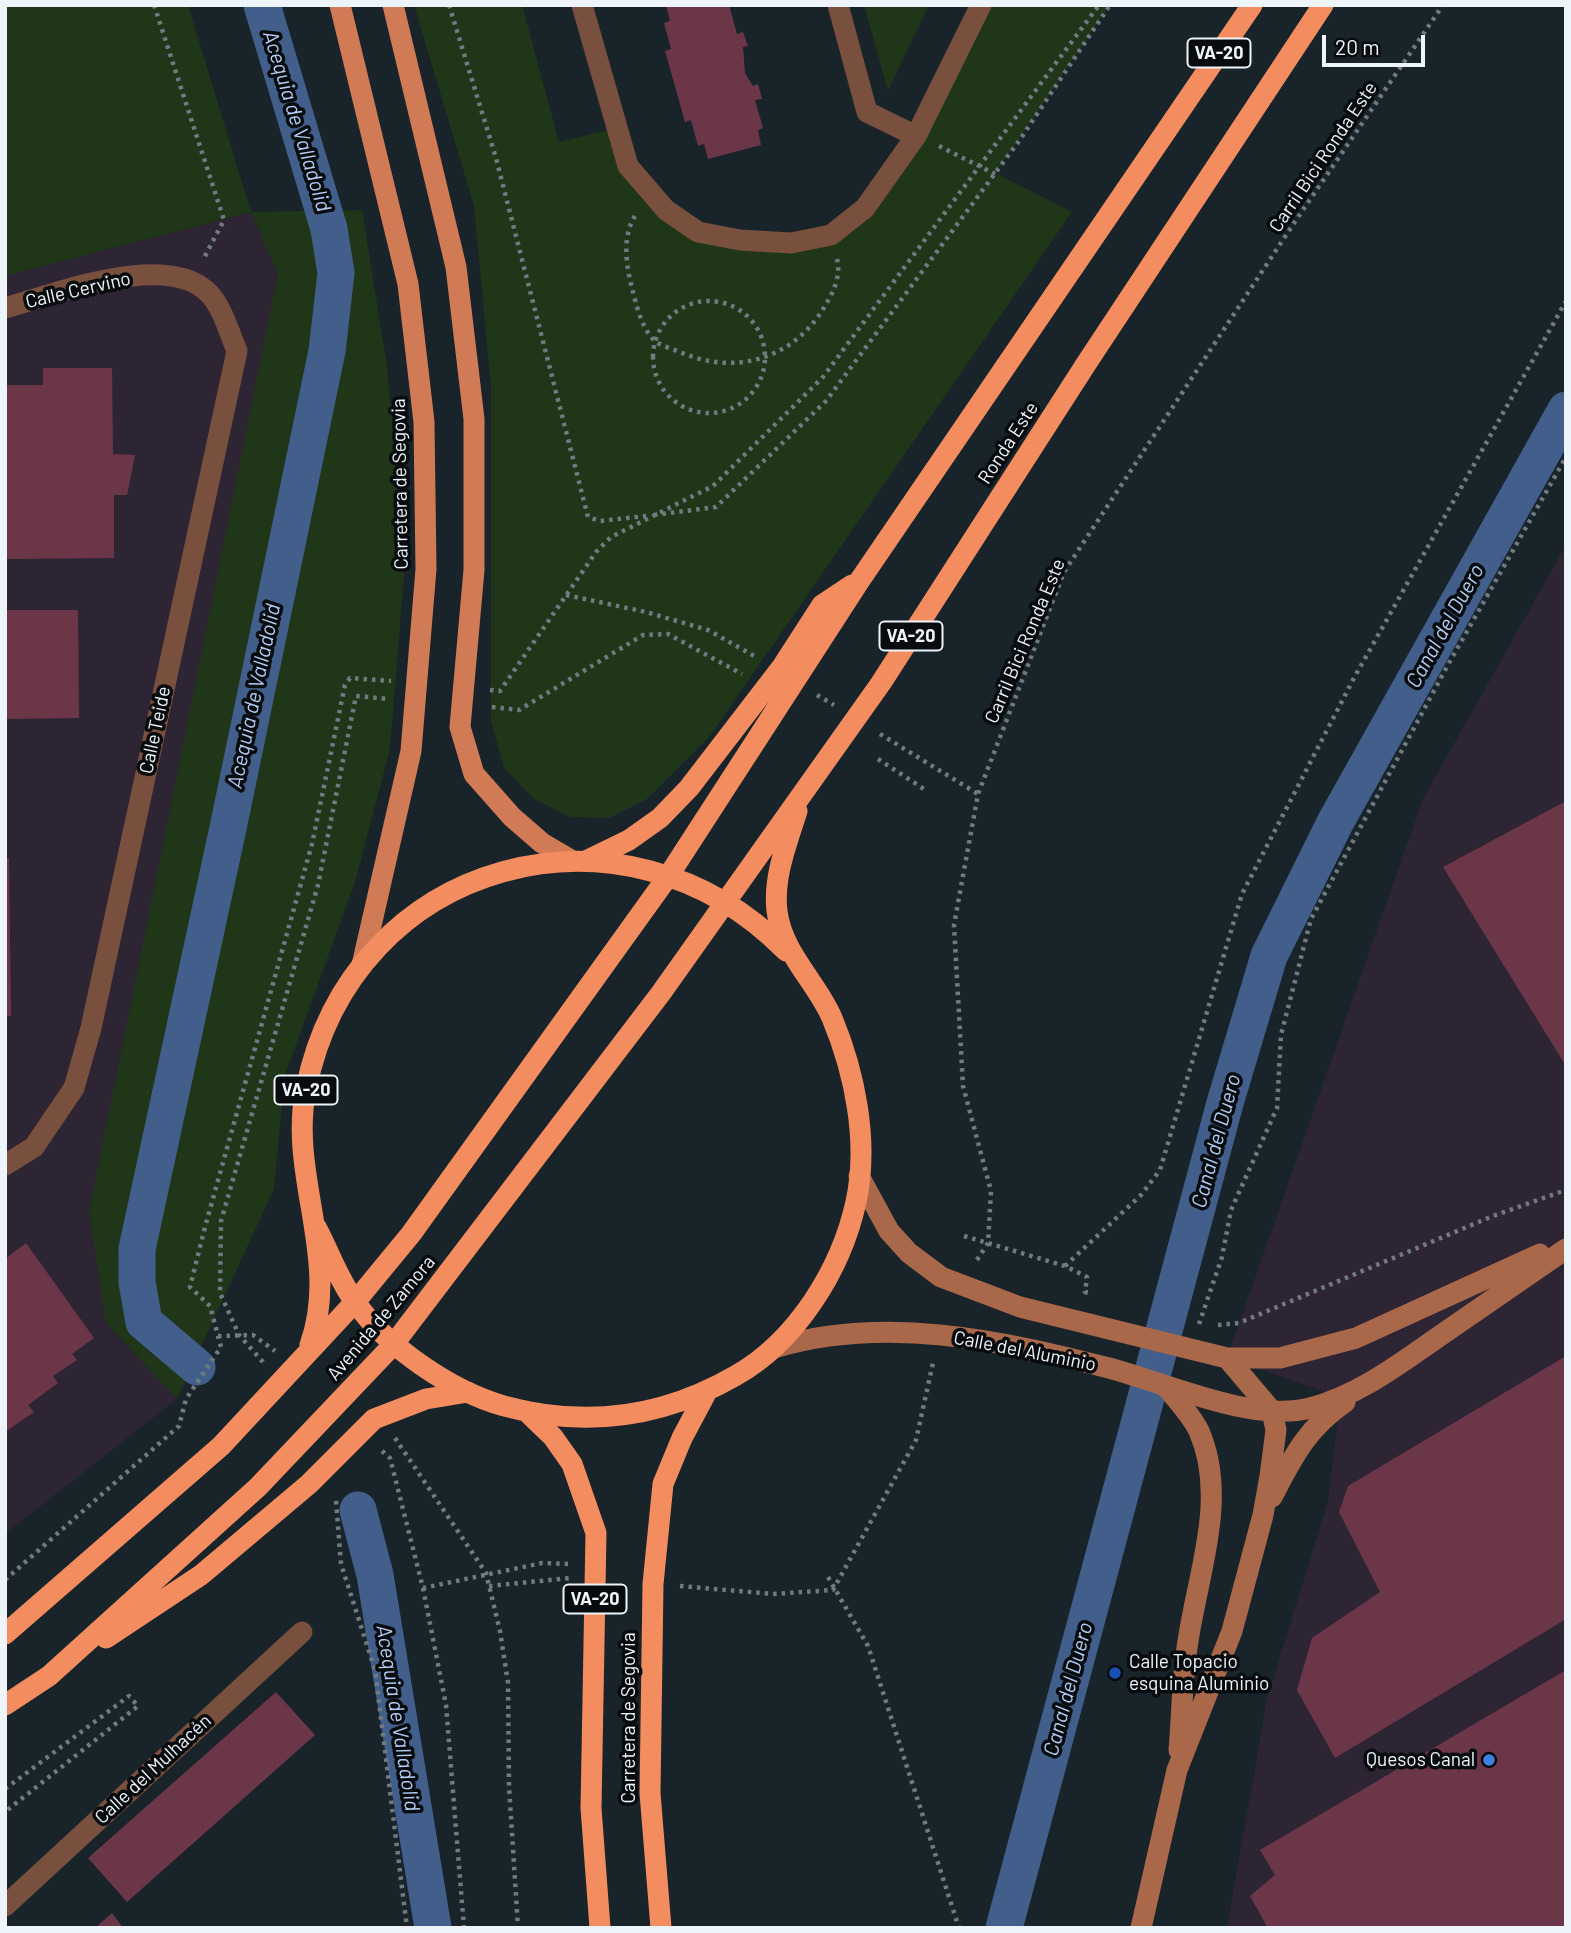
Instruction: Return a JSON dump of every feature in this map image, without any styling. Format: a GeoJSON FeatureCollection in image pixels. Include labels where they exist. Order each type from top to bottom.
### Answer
{"type":"FeatureCollection","features":[{"type":"Feature","properties":{"kind":"highway","name":"VA-20"},"geometry":{"type":"LineString","coordinates":[[669,875],[787,676],[860,580],[1252,5]]}},
{"type":"Feature","properties":{"kind":"highway","name":"Ronda Este"},"geometry":{"type":"LineString","coordinates":[[725,900],[856,719],[1323,5]]}},
{"type":"Feature","properties":{"kind":"highway"},"geometry":{"type":"LineString","coordinates":[[579,860],[629,840],[660,818],[787,676]]}},
{"type":"Feature","properties":{"kind":"highway"},"geometry":{"type":"LineString","coordinates":[[797,962],[782,931],[776,887],[804,791]]}},
{"type":"Feature","properties":{"kind":"highway","name":"VA-20"},"geometry":{"type":"LineString","coordinates":[[579,860],[628,864],[669,875],[725,900],[764,928],[797,962],[831,1015],[852,1074],[859,1136],[856,1202],[847,1229],[819,1292],[774,1348],[742,1373],[706,1393],[666,1408],[592,1419],[526,1411],[468,1392],[393,1345],[355,1302],[316,1227],[302,1159],[306,1090],[326,1024],[362,965],[397,928],[439,898],[485,876],[535,864],[579,860]]}},
{"type":"Feature","properties":{"kind":"highway","name":"Avenida de Zamora"},"geometry":{"type":"LineString","coordinates":[[5,1634],[221,1446],[355,1302],[411,1234],[669,875]]}},
{"type":"Feature","properties":{"kind":"highway","name":"Avenida de Zamora"},"geometry":{"type":"LineString","coordinates":[[5,1704],[49,1676],[258,1487],[393,1345],[661,993],[725,900]]}},
{"type":"Feature","properties":{"kind":"highway"},"geometry":{"type":"LineString","coordinates":[[307,1353],[318,1321],[321,1295],[316,1227]]}},
{"type":"Feature","properties":{"kind":"highway"},"geometry":{"type":"LineString","coordinates":[[49,1676],[201,1575],[309,1484],[374,1419],[426,1399],[468,1392]]}},
{"type":"Feature","properties":{"kind":"highway","name":"Carretera de Segovia"},"geometry":{"type":"LineString","coordinates":[[661,1928],[650,1793],[653,1584],[663,1484],[682,1438],[706,1393]]}},
{"type":"Feature","properties":{"kind":"highway","name":"Carretera de Segovia"},"geometry":{"type":"LineString","coordinates":[[526,1411],[553,1437],[572,1464],[596,1534],[591,1808],[600,1928]]}},
{"type":"Feature","properties":{"kind":"main road","name":"Carretera de Segovia"},"geometry":{"type":"LineString","coordinates":[[341,5],[408,284],[424,422],[426,569],[411,751],[362,965]]}},
{"type":"Feature","properties":{"kind":"main road"},"geometry":{"type":"LineString","coordinates":[[393,5],[456,267],[474,419],[474,570],[460,727],[474,774],[512,817],[542,843],[579,860]]}},
{"type":"Feature","properties":{"kind":"street"},"geometry":{"type":"LineString","coordinates":[[582,5],[628,166],[650,192],[666,210],[698,232],[740,240],[790,243],[831,235],[866,208],[916,136],[981,5]]}},
{"type":"Feature","properties":{"kind":"street"},"geometry":{"type":"LineString","coordinates":[[838,5],[867,112],[916,136]]}},
{"type":"Feature","properties":{"kind":"street","name":"Calle Cervino"},"geometry":{"type":"LineString","coordinates":[[5,307],[124,276],[161,274],[192,281]]}},
{"type":"Feature","properties":{"kind":"street","name":"Calle Teide"},"geometry":{"type":"LineString","coordinates":[[5,1165],[34,1147],[74,1088],[90,1028],[237,351],[215,299],[192,281]]}},
{"type":"Feature","properties":{"kind":"street","name":"Calle del Aluminio"},"geometry":{"type":"LineString","coordinates":[[859,1176],[889,1231],[909,1253],[941,1277],[1020,1307],[1227,1358],[1280,1358],[1356,1338],[1566,1242]]}},
{"type":"Feature","properties":{"kind":"street","name":"Calle del Aluminio"},"geometry":{"type":"LineString","coordinates":[[774,1348],[808,1338],[848,1332],[917,1331],[1111,1368],[1167,1388],[1272,1411],[1308,1408],[1381,1377],[1566,1249]]}},
{"type":"Feature","properties":{"kind":"street"},"geometry":{"type":"LineString","coordinates":[[1177,1770],[1232,1631],[1263,1515],[1276,1430],[1272,1411],[1227,1358]]}},
{"type":"Feature","properties":{"kind":"street"},"geometry":{"type":"LineString","coordinates":[[1263,1515],[1300,1444],[1312,1429],[1381,1377]]}},
{"type":"Feature","properties":{"kind":"street"},"geometry":{"type":"LineString","coordinates":[[1141,1928],[1177,1770],[1187,1648],[1210,1523],[1206,1451],[1198,1430],[1167,1388]]}},
{"type":"Feature","properties":{"kind":"street","name":"Calle del Mulhacén"},"geometry":{"type":"LineString","coordinates":[[5,1906],[302,1632]]}},
{"type":"Feature","properties":{"kind":"path"},"geometry":{"type":"LineString","coordinates":[[154,5],[224,220],[192,281]]}},
{"type":"Feature","properties":{"kind":"path"},"geometry":{"type":"LineString","coordinates":[[449,5],[496,158],[588,517],[600,521],[716,507],[826,401],[995,174],[1110,5]]}},
{"type":"Feature","properties":{"kind":"path"},"geometry":{"type":"LineString","coordinates":[[500,691],[596,552],[611,537],[648,516],[713,486],[823,377],[1099,5]]}},
{"type":"Feature","properties":{"kind":"path","name":"Carril Bici Ronda Este"},"geometry":{"type":"LineString","coordinates":[[988,1244],[991,1191],[963,1086],[954,925],[978,794],[1064,572],[1302,212],[1443,5]]}},
{"type":"Feature","properties":{"kind":"path"},"geometry":{"type":"LineString","coordinates":[[916,136],[995,174]]}},
{"type":"Feature","properties":{"kind":"path"},"geometry":{"type":"LineString","coordinates":[[650,192],[629,225],[627,270],[643,322],[655,341],[693,358],[719,363],[765,359],[797,342],[821,315],[834,290],[839,268],[831,235]]}},
{"type":"Feature","properties":{"kind":"path"},"geometry":{"type":"LineString","coordinates":[[1065,1266],[1140,1195],[1160,1170],[1242,894],[1354,678],[1566,301]]}},
{"type":"Feature","properties":{"kind":"path"},"geometry":{"type":"LineString","coordinates":[[717,302],[743,312],[756,327],[764,344],[765,359],[760,382],[748,397],[732,408],[713,413],[694,411],[678,404],[660,384],[653,359],[655,341],[662,326],[675,312],[691,304],[717,302]]}},
{"type":"Feature","properties":{"kind":"path"},"geometry":{"type":"LineString","coordinates":[[1566,457],[1449,663],[1311,919],[1281,1035],[1277,1108],[1231,1210],[1222,1257],[1197,1327],[1239,1323],[1493,1216],[1566,1190]]}},
{"type":"Feature","properties":{"kind":"path"},"geometry":{"type":"LineString","coordinates":[[566,596],[646,612],[708,630],[978,794]]}},
{"type":"Feature","properties":{"kind":"path"},"geometry":{"type":"LineString","coordinates":[[492,707],[519,710],[643,635],[668,634],[752,679]]}},
{"type":"Feature","properties":{"kind":"path"},"geometry":{"type":"LineString","coordinates":[[5,1580],[179,1426],[186,1399],[221,1347],[210,1306],[190,1287],[312,844],[345,685],[350,678],[391,681]]}},
{"type":"Feature","properties":{"kind":"path"},"geometry":{"type":"LineString","coordinates":[[263,1363],[239,1335],[220,1293],[221,1221],[318,885],[356,696],[393,699]]}},
{"type":"Feature","properties":{"kind":"path"},"geometry":{"type":"LineString","coordinates":[[878,759],[927,791]]}},
{"type":"Feature","properties":{"kind":"path"},"geometry":{"type":"LineString","coordinates":[[964,1236],[1065,1266],[1087,1277],[1085,1292],[1097,1296]]}},
{"type":"Feature","properties":{"kind":"path"},"geometry":{"type":"LineString","coordinates":[[978,1259],[988,1244]]}},
{"type":"Feature","properties":{"kind":"path"},"geometry":{"type":"LineString","coordinates":[[218,1336],[253,1335],[276,1351]]}},
{"type":"Feature","properties":{"kind":"path"},"geometry":{"type":"LineString","coordinates":[[833,1590],[916,1440],[934,1362]]}},
{"type":"Feature","properties":{"kind":"path"},"geometry":{"type":"LineString","coordinates":[[398,1440],[486,1573],[508,1683],[509,1786],[518,1928]]}},
{"type":"Feature","properties":{"kind":"path"},"geometry":{"type":"LineString","coordinates":[[382,1451],[390,1458],[422,1588],[446,1705],[464,1928]]}},
{"type":"Feature","properties":{"kind":"path"},"geometry":{"type":"LineString","coordinates":[[336,1501],[341,1564],[375,1670],[407,1928]]}},
{"type":"Feature","properties":{"kind":"path"},"geometry":{"type":"LineString","coordinates":[[422,1588],[542,1563],[571,1564]]}},
{"type":"Feature","properties":{"kind":"path"},"geometry":{"type":"LineString","coordinates":[[489,1586],[564,1577]]}},
{"type":"Feature","properties":{"kind":"path"},"geometry":{"type":"LineString","coordinates":[[828,1577],[833,1590],[868,1646],[959,1928]]}},
{"type":"Feature","properties":{"kind":"path"},"geometry":{"type":"LineString","coordinates":[[688,1587],[773,1594],[833,1590]]}},
{"type":"Feature","properties":{"kind":"path"},"geometry":{"type":"LineString","coordinates":[[5,1789],[129,1696],[138,1706],[5,1812]]}},
{"type":"Feature","properties":{"kind":"shaded area"},"geometry":{"type":"Polygon","coordinates":[[[251,212],[278,274],[106,1323],[177,1399],[5,1534],[5,276],[251,212]]]}},
{"type":"Feature","properties":{"kind":"shaded area"},"geometry":{"type":"Polygon","coordinates":[[[1566,545],[1566,1928],[1227,1928],[1267,1699],[1328,1502],[1340,1397],[1227,1358],[1423,799],[1566,545]]]}},
{"type":"Feature","properties":{"kind":"green space"},"geometry":{"type":"Polygon","coordinates":[[[5,5],[188,5],[251,212],[5,276],[5,5]]]}},
{"type":"Feature","properties":{"kind":"green space"},"geometry":{"type":"Polygon","coordinates":[[[414,5],[522,5],[559,142],[616,128],[628,166],[698,232],[790,243],[866,208],[981,5],[1110,5],[996,173],[1072,212],[710,736],[647,799],[609,818],[569,817],[533,798],[504,768],[491,721],[491,388],[474,206],[414,5]]]}},
{"type":"Feature","properties":{"kind":"green space"},"geometry":{"type":"Polygon","coordinates":[[[864,5],[929,5],[888,91],[864,5]]]}},
{"type":"Feature","properties":{"kind":"green space"},"geometry":{"type":"Polygon","coordinates":[[[362,210],[387,366],[405,563],[390,749],[355,882],[285,1075],[274,1189],[177,1399],[106,1323],[89,1211],[278,274],[251,212],[362,210]]]}},
{"type":"Feature","properties":{"kind":"building"},"geometry":{"type":"Polygon","coordinates":[[[666,5],[729,5],[737,34],[743,32],[748,46],[743,47],[745,73],[753,86],[758,84],[762,99],[755,100],[763,128],[758,130],[761,145],[708,159],[704,144],[698,146],[691,120],[685,122],[665,51],[671,49],[664,23],[670,21],[666,5]]]}},
{"type":"Feature","properties":{"kind":"building"},"geometry":{"type":"Polygon","coordinates":[[[43,368],[112,368],[113,454],[135,455],[127,495],[114,495],[114,558],[5,559],[5,385],[43,385],[43,368]]]}},
{"type":"Feature","properties":{"kind":"building"},"geometry":{"type":"Polygon","coordinates":[[[5,610],[78,610],[79,718],[5,719],[5,610]]]}},
{"type":"Feature","properties":{"kind":"building"},"geometry":{"type":"Polygon","coordinates":[[[1566,801],[1566,1066],[1443,867],[1566,801]]]}},
{"type":"Feature","properties":{"kind":"building"},"geometry":{"type":"Polygon","coordinates":[[[5,858],[9,858],[11,1016],[5,1016],[5,858]]]}},
{"type":"Feature","properties":{"kind":"building"},"geometry":{"type":"Polygon","coordinates":[[[26,1243],[94,1338],[72,1354],[77,1360],[53,1376],[58,1383],[28,1405],[34,1412],[5,1432],[5,1259],[26,1243]]]}},
{"type":"Feature","properties":{"kind":"building"},"geometry":{"type":"Polygon","coordinates":[[[1566,1356],[1566,1619],[1335,1758],[1297,1690],[1312,1638],[1380,1592],[1339,1512],[1348,1486],[1566,1356]]]}},
{"type":"Feature","properties":{"kind":"building","name":"Quesos Canal"},"geometry":{"type":"Polygon","coordinates":[[[1566,1670],[1566,1925],[1561,1928],[1268,1928],[1250,1896],[1275,1875],[1260,1850],[1566,1670]]]}},
{"type":"Feature","properties":{"kind":"building"},"geometry":{"type":"Polygon","coordinates":[[[276,1692],[315,1735],[127,1902],[88,1858],[276,1692]]]}},
{"type":"Feature","properties":{"kind":"building"},"geometry":{"type":"Polygon","coordinates":[[[112,1913],[123,1928],[95,1928],[112,1913]]]}},
{"type":"Feature","properties":{"kind":"waterway","name":"Acequia de Valladolid"},"geometry":{"type":"LineString","coordinates":[[197,1367],[144,1322],[137,1282],[137,1249],[327,351],[336,273],[329,229],[262,5]]}},
{"type":"Feature","properties":{"kind":"waterway","name":"Canal del Duero"},"geometry":{"type":"LineString","coordinates":[[1004,1928],[1225,1103],[1269,956],[1336,821],[1566,410]]}},
{"type":"Feature","properties":{"kind":"waterway","name":"Acequia de Valladolid"},"geometry":{"type":"LineString","coordinates":[[358,1510],[375,1575],[433,1928]]}},
{"type":"Feature","properties":{"kind":"place","name":"Calle Topacio esquina Aluminio"},"geometry":{"type":"Point","coordinates":[1115,1673]}},
{"type":"Feature","properties":{"kind":"place","name":"Quesos Canal"},"geometry":{"type":"Point","coordinates":[1489,1760]}}]}
